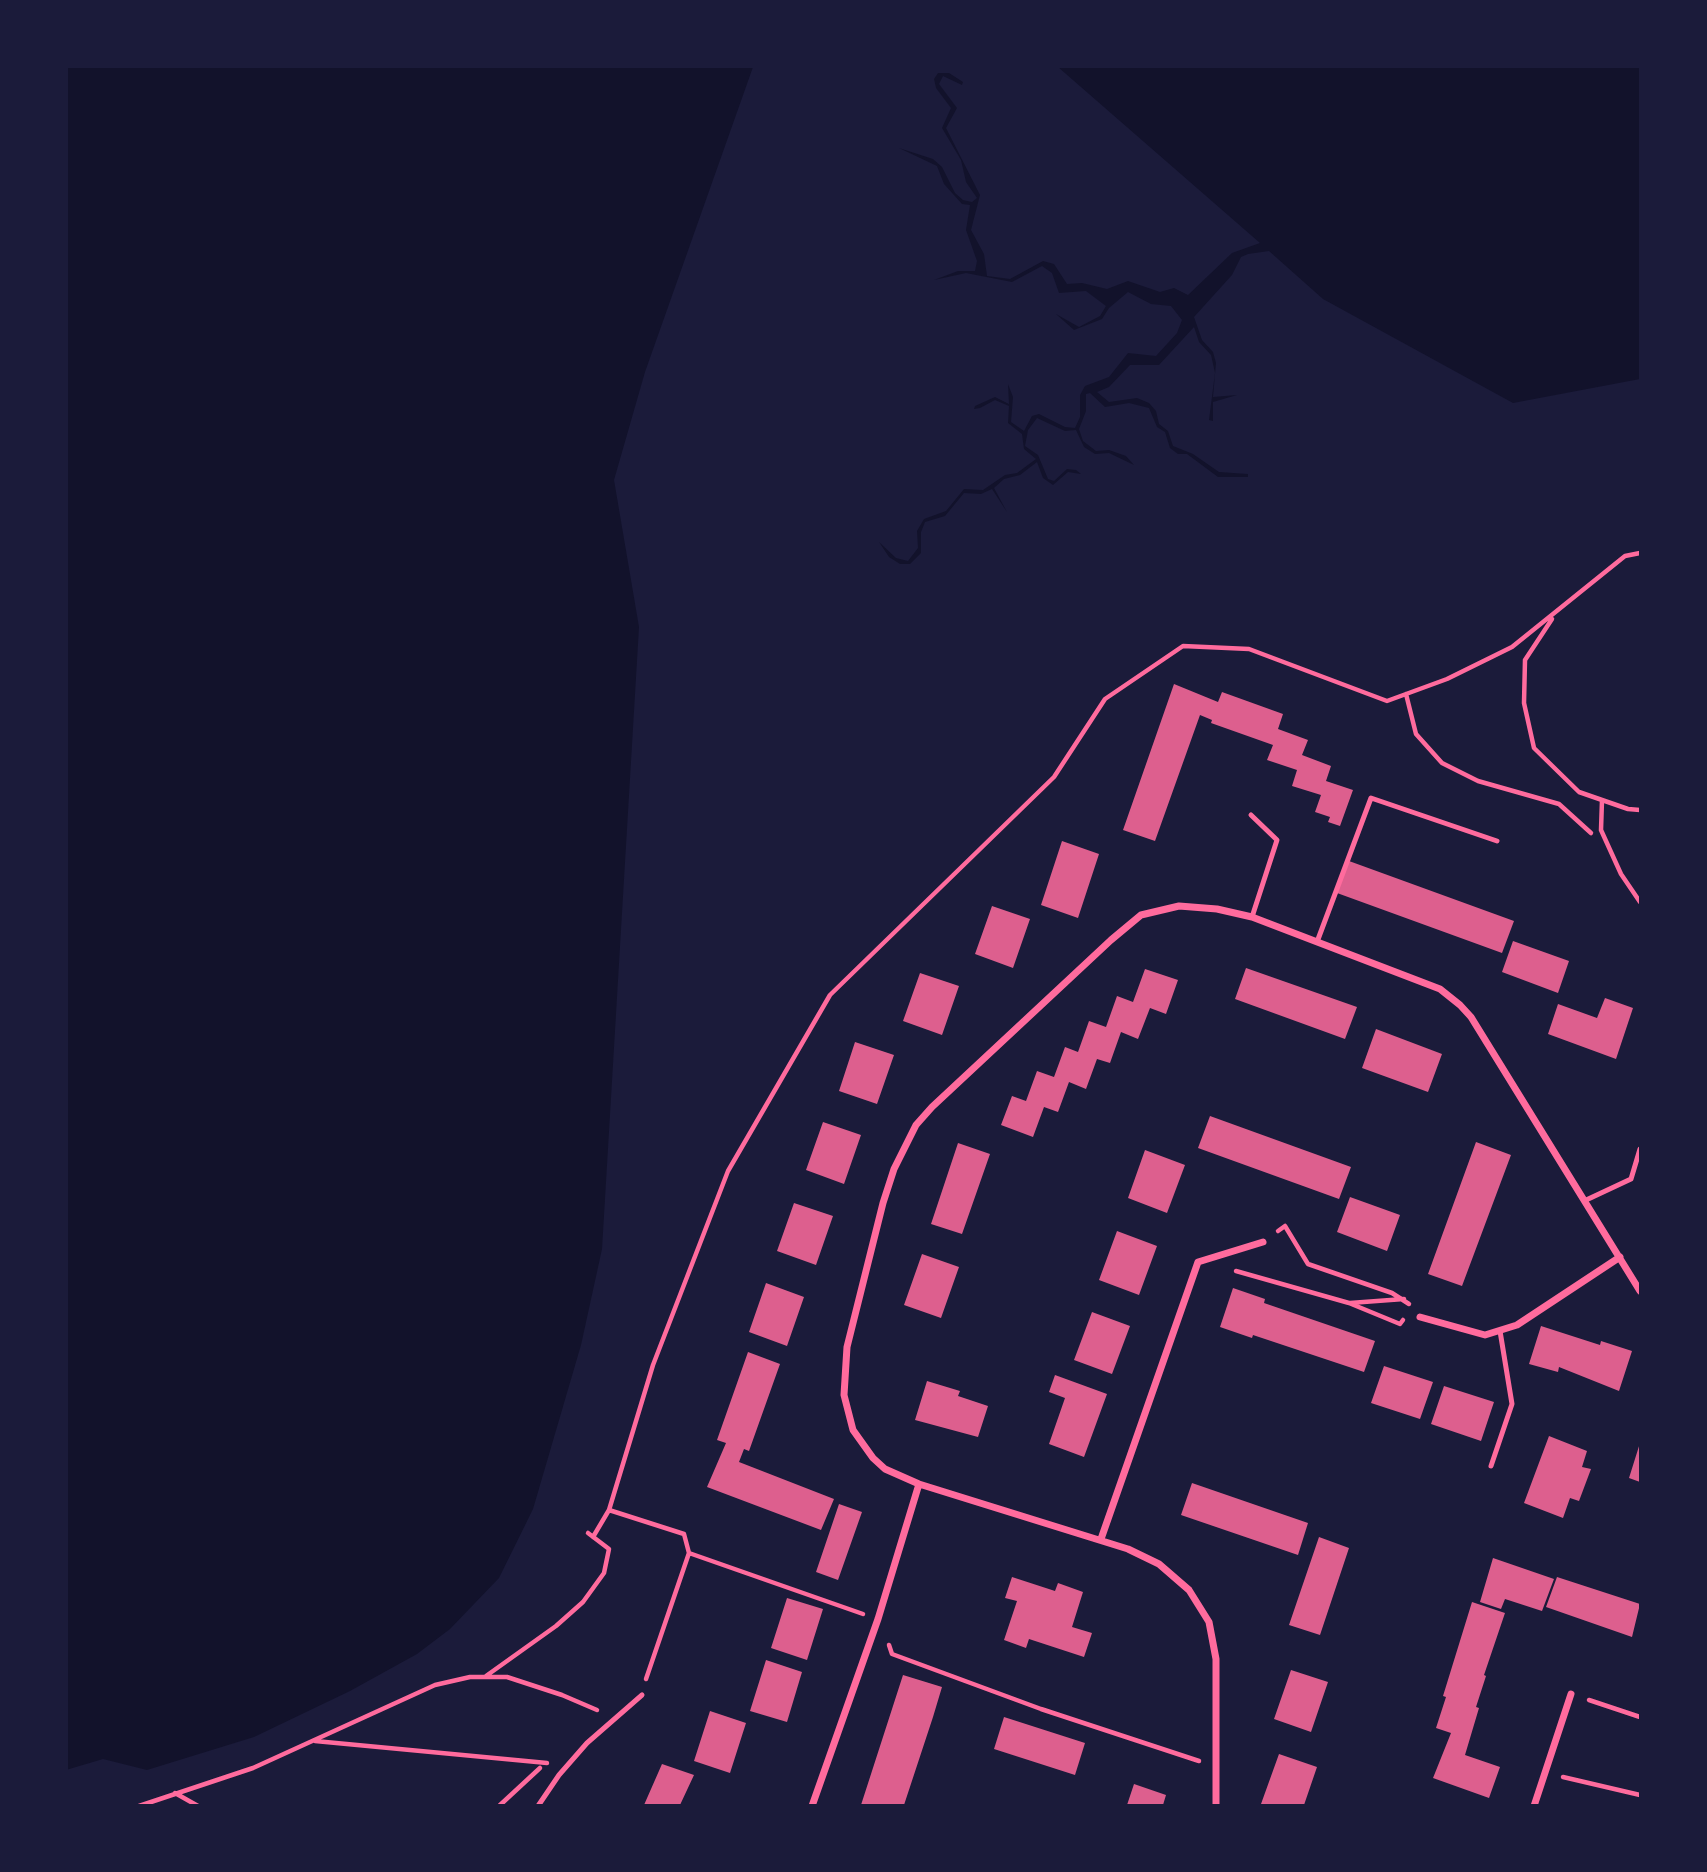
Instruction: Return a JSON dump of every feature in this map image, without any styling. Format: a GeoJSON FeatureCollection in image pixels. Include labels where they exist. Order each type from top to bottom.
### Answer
{"type":"FeatureCollection","features":[{"type":"Feature","properties":{"kind":"street"},"geometry":{"type":"LineString","coordinates":[[1216,1805],[1216,1659],[1209,1622],[1194,1597],[1175,1575],[1146,1556],[1101,1539],[919,1484],[885,1469],[873,1458],[853,1430],[844,1395],[847,1347],[870,1247],[887,1191],[908,1140],[932,1107],[1135,919],[1158,909],[1180,906],[1217,909],[1252,917],[1440,989],[1460,1005],[1471,1017],[1640,1291]]}},
{"type":"Feature","properties":{"kind":"street"},"geometry":{"type":"LineString","coordinates":[[1101,1539],[1198,1262],[1263,1242]]}},
{"type":"Feature","properties":{"kind":"street"},"geometry":{"type":"LineString","coordinates":[[1420,1317],[1485,1335],[1500,1331],[1517,1325],[1550,1306],[1620,1257]]}},
{"type":"Feature","properties":{"kind":"street"},"geometry":{"type":"LineString","coordinates":[[812,1805],[878,1619],[919,1484]]}},
{"type":"Feature","properties":{"kind":"street"},"geometry":{"type":"LineString","coordinates":[[1534,1805],[1571,1694]]}},
{"type":"Feature","properties":{"kind":"lane"},"geometry":{"type":"LineString","coordinates":[[1317,942],[1371,799],[1497,841]]}},
{"type":"Feature","properties":{"kind":"lane"},"geometry":{"type":"LineString","coordinates":[[1251,815],[1277,840],[1252,917]]}},
{"type":"Feature","properties":{"kind":"lane"},"geometry":{"type":"LineString","coordinates":[[1584,1201],[1630,1179],[1640,1149]]}},
{"type":"Feature","properties":{"kind":"lane"},"geometry":{"type":"LineString","coordinates":[[1491,1466],[1512,1404],[1500,1331]]}},
{"type":"Feature","properties":{"kind":"lane"},"geometry":{"type":"LineString","coordinates":[[538,1805],[559,1775],[587,1743],[642,1695]]}},
{"type":"Feature","properties":{"kind":"path"},"geometry":{"type":"LineString","coordinates":[[593,1538],[608,1510],[653,1365],[728,1171],[830,995],[1054,777],[1104,699],[1183,646],[1249,649],[1387,701],[1511,647],[1555,615],[1625,556],[1640,554]]}},
{"type":"Feature","properties":{"kind":"path"},"geometry":{"type":"LineString","coordinates":[[1555,615],[1525,660],[1524,703],[1534,748],[1579,792],[1628,809],[1640,810]]}},
{"type":"Feature","properties":{"kind":"path"},"geometry":{"type":"LineString","coordinates":[[1406,694],[1416,734],[1442,763],[1478,781],[1559,804],[1591,833]]}},
{"type":"Feature","properties":{"kind":"path"},"geometry":{"type":"LineString","coordinates":[[1602,800],[1601,830],[1621,874],[1640,902]]}},
{"type":"Feature","properties":{"kind":"path"},"geometry":{"type":"LineString","coordinates":[[1263,1242],[1285,1226],[1308,1264],[1405,1299],[1409,1308],[1420,1317]]}},
{"type":"Feature","properties":{"kind":"path"},"geometry":{"type":"LineString","coordinates":[[1232,1270],[1266,1277],[1349,1303],[1400,1324],[1406,1317],[1420,1317]]}},
{"type":"Feature","properties":{"kind":"path"},"geometry":{"type":"LineString","coordinates":[[1349,1303],[1405,1299]]}},
{"type":"Feature","properties":{"kind":"path"},"geometry":{"type":"LineString","coordinates":[[608,1510],[684,1534],[689,1553],[642,1695]]}},
{"type":"Feature","properties":{"kind":"path"},"geometry":{"type":"LineString","coordinates":[[486,1677],[583,1602],[604,1573],[610,1549],[588,1533]]}},
{"type":"Feature","properties":{"kind":"path"},"geometry":{"type":"LineString","coordinates":[[689,1553],[878,1619],[892,1654],[1041,1709],[1217,1767]]}},
{"type":"Feature","properties":{"kind":"path"},"geometry":{"type":"LineString","coordinates":[[139,1805],[253,1768],[435,1685],[470,1676],[507,1677],[599,1711]]}},
{"type":"Feature","properties":{"kind":"path"},"geometry":{"type":"LineString","coordinates":[[1571,1694],[1640,1717]]}},
{"type":"Feature","properties":{"kind":"path"},"geometry":{"type":"LineString","coordinates":[[314,1741],[547,1763]]}},
{"type":"Feature","properties":{"kind":"path"},"geometry":{"type":"LineString","coordinates":[[1545,1774],[1603,1784],[1640,1795]]}},
{"type":"Feature","properties":{"kind":"path"},"geometry":{"type":"LineString","coordinates":[[174,1793],[198,1805]]}},
{"type":"Feature","properties":{"kind":"shaded area"},"geometry":{"type":"Polygon","coordinates":[[[67,66],[753,67],[645,372],[614,480],[639,627],[602,1249],[581,1345],[533,1509],[499,1578],[450,1629],[417,1654],[350,1691],[254,1737],[147,1770],[103,1759],[66,1770],[67,66]]]}},
{"type":"Feature","properties":{"kind":"shaded area"},"geometry":{"type":"Polygon","coordinates":[[[1058,67],[1640,67],[1640,379],[1513,403],[1323,299],[1269,251],[1248,254],[1241,257],[1232,275],[1194,317],[1202,340],[1213,352],[1216,363],[1213,397],[1237,395],[1213,402],[1213,421],[1209,420],[1215,373],[1211,355],[1199,342],[1194,327],[1159,365],[1130,365],[1109,387],[1097,392],[1109,402],[1137,398],[1149,403],[1156,411],[1159,424],[1168,431],[1173,446],[1193,454],[1219,472],[1248,474],[1248,477],[1218,477],[1187,454],[1178,454],[1170,448],[1165,432],[1157,427],[1149,408],[1129,403],[1105,407],[1090,393],[1086,394],[1086,411],[1079,429],[1083,441],[1096,451],[1109,450],[1126,456],[1134,465],[1109,453],[1095,454],[1084,447],[1076,430],[1065,431],[1037,418],[1028,430],[1025,446],[1038,455],[1048,479],[1054,481],[1067,469],[1081,474],[1068,472],[1053,485],[1043,478],[1037,462],[1020,475],[1004,479],[994,488],[1007,512],[992,489],[981,494],[964,493],[945,516],[925,522],[921,532],[921,553],[910,564],[900,564],[889,557],[879,542],[896,558],[908,561],[918,548],[917,531],[924,519],[946,511],[964,489],[983,490],[1005,475],[1017,473],[1036,459],[1024,449],[1022,434],[1008,423],[1009,406],[995,400],[980,408],[974,409],[975,406],[995,397],[1009,404],[1008,384],[1013,397],[1011,422],[1024,431],[1032,416],[1039,414],[1065,427],[1075,428],[1080,417],[1080,395],[1085,386],[1109,377],[1128,353],[1156,356],[1177,333],[1182,320],[1171,306],[1151,304],[1128,292],[1109,308],[1102,319],[1074,330],[1056,314],[1079,327],[1100,316],[1106,306],[1086,291],[1059,293],[1052,273],[1042,266],[1012,282],[966,273],[934,280],[958,271],[975,271],[977,261],[966,230],[970,205],[962,204],[944,184],[937,166],[899,148],[933,159],[942,167],[955,193],[963,200],[972,202],[977,198],[966,182],[961,160],[942,128],[951,108],[936,88],[934,79],[938,73],[949,73],[963,82],[962,85],[943,76],[939,84],[957,108],[946,128],[980,195],[971,230],[984,254],[987,276],[1010,279],[1043,261],[1054,264],[1067,284],[1082,283],[1107,289],[1128,281],[1160,292],[1174,288],[1188,295],[1232,253],[1260,243],[1058,67]]]}},
{"type":"Feature","properties":{"kind":"building"},"geometry":{"type":"Polygon","coordinates":[[[1174,684],[1218,702],[1222,692],[1283,714],[1278,729],[1308,740],[1302,755],[1331,766],[1326,781],[1353,790],[1340,826],[1328,822],[1330,817],[1315,812],[1321,795],[1292,786],[1297,770],[1267,760],[1273,745],[1211,723],[1212,720],[1200,715],[1155,841],[1123,830],[1174,684]]]}},
{"type":"Feature","properties":{"kind":"building"},"geometry":{"type":"Polygon","coordinates":[[[1062,841],[1099,854],[1078,918],[1041,905],[1062,841]]]}},
{"type":"Feature","properties":{"kind":"building"},"geometry":{"type":"Polygon","coordinates":[[[1349,861],[1514,921],[1502,953],[1337,893],[1349,861]]]}},
{"type":"Feature","properties":{"kind":"building"},"geometry":{"type":"Polygon","coordinates":[[[992,906],[1030,919],[1013,968],[975,954],[992,906]]]}},
{"type":"Feature","properties":{"kind":"building"},"geometry":{"type":"Polygon","coordinates":[[[1513,941],[1569,961],[1558,993],[1502,972],[1513,941]]]}},
{"type":"Feature","properties":{"kind":"building"},"geometry":{"type":"Polygon","coordinates":[[[1246,968],[1357,1007],[1345,1039],[1235,999],[1246,968]]]}},
{"type":"Feature","properties":{"kind":"building"},"geometry":{"type":"Polygon","coordinates":[[[1145,969],[1178,980],[1166,1014],[1150,1008],[1138,1039],[1121,1032],[1110,1063],[1097,1059],[1086,1089],[1069,1082],[1058,1112],[1044,1107],[1033,1137],[1001,1125],[1012,1096],[1026,1101],[1037,1071],[1054,1077],[1065,1047],[1078,1052],[1089,1021],[1106,1027],[1117,996],[1133,1002],[1145,969]]]}},
{"type":"Feature","properties":{"kind":"building"},"geometry":{"type":"Polygon","coordinates":[[[920,973],[959,986],[942,1035],[903,1021],[920,973]]]}},
{"type":"Feature","properties":{"kind":"building"},"geometry":{"type":"Polygon","coordinates":[[[1605,998],[1633,1008],[1616,1059],[1548,1034],[1558,1004],[1597,1018],[1605,998]]]}},
{"type":"Feature","properties":{"kind":"building"},"geometry":{"type":"Polygon","coordinates":[[[1376,1029],[1442,1054],[1428,1092],[1362,1068],[1376,1029]]]}},
{"type":"Feature","properties":{"kind":"building"},"geometry":{"type":"Polygon","coordinates":[[[855,1042],[894,1055],[877,1104],[839,1091],[855,1042]]]}},
{"type":"Feature","properties":{"kind":"building"},"geometry":{"type":"Polygon","coordinates":[[[1210,1116],[1351,1167],[1339,1199],[1198,1148],[1210,1116]]]}},
{"type":"Feature","properties":{"kind":"building"},"geometry":{"type":"Polygon","coordinates":[[[823,1122],[861,1135],[844,1184],[806,1170],[823,1122]]]}},
{"type":"Feature","properties":{"kind":"building"},"geometry":{"type":"Polygon","coordinates":[[[1476,1142],[1511,1155],[1462,1286],[1428,1274],[1476,1142]]]}},
{"type":"Feature","properties":{"kind":"building"},"geometry":{"type":"Polygon","coordinates":[[[958,1143],[990,1154],[962,1234],[931,1224],[958,1143]]]}},
{"type":"Feature","properties":{"kind":"building"},"geometry":{"type":"Polygon","coordinates":[[[1145,1150],[1185,1165],[1167,1213],[1128,1198],[1145,1150]]]}},
{"type":"Feature","properties":{"kind":"building"},"geometry":{"type":"Polygon","coordinates":[[[1350,1197],[1400,1215],[1387,1251],[1337,1232],[1350,1197]]]}},
{"type":"Feature","properties":{"kind":"building"},"geometry":{"type":"Polygon","coordinates":[[[794,1203],[833,1216],[816,1265],[777,1251],[794,1203]]]}},
{"type":"Feature","properties":{"kind":"building"},"geometry":{"type":"Polygon","coordinates":[[[1117,1231],[1157,1246],[1139,1295],[1099,1280],[1117,1231]]]}},
{"type":"Feature","properties":{"kind":"building"},"geometry":{"type":"Polygon","coordinates":[[[922,1254],[959,1267],[941,1318],[904,1305],[922,1254]]]}},
{"type":"Feature","properties":{"kind":"building"},"geometry":{"type":"Polygon","coordinates":[[[766,1283],[804,1297],[787,1346],[749,1332],[766,1283]]]}},
{"type":"Feature","properties":{"kind":"building"},"geometry":{"type":"Polygon","coordinates":[[[1233,1288],[1265,1299],[1264,1303],[1375,1341],[1364,1372],[1253,1335],[1252,1338],[1220,1327],[1233,1288]]]}},
{"type":"Feature","properties":{"kind":"building"},"geometry":{"type":"Polygon","coordinates":[[[1092,1312],[1130,1326],[1112,1374],[1074,1360],[1092,1312]]]}},
{"type":"Feature","properties":{"kind":"building"},"geometry":{"type":"Polygon","coordinates":[[[1541,1326],[1600,1345],[1601,1341],[1632,1351],[1619,1391],[1559,1367],[1558,1372],[1529,1364],[1541,1326]]]}},
{"type":"Feature","properties":{"kind":"building"},"geometry":{"type":"Polygon","coordinates":[[[748,1352],[780,1364],[749,1451],[744,1449],[739,1462],[834,1499],[821,1530],[707,1487],[726,1443],[717,1440],[748,1352]]]}},
{"type":"Feature","properties":{"kind":"building"},"geometry":{"type":"Polygon","coordinates":[[[1384,1366],[1433,1382],[1420,1419],[1371,1403],[1384,1366]]]}},
{"type":"Feature","properties":{"kind":"building"},"geometry":{"type":"Polygon","coordinates":[[[1055,1375],[1107,1394],[1084,1457],[1049,1444],[1065,1398],[1049,1392],[1055,1375]]]}},
{"type":"Feature","properties":{"kind":"building"},"geometry":{"type":"Polygon","coordinates":[[[927,1381],[960,1391],[958,1396],[988,1406],[978,1437],[915,1420],[927,1381]]]}},
{"type":"Feature","properties":{"kind":"building"},"geometry":{"type":"Polygon","coordinates":[[[1444,1386],[1494,1402],[1481,1441],[1431,1424],[1444,1386]]]}},
{"type":"Feature","properties":{"kind":"building"},"geometry":{"type":"Polygon","coordinates":[[[1549,1436],[1587,1451],[1582,1467],[1591,1469],[1579,1501],[1570,1498],[1563,1518],[1524,1503],[1549,1436]]]}},
{"type":"Feature","properties":{"kind":"building"},"geometry":{"type":"Polygon","coordinates":[[[1640,1443],[1640,1482],[1629,1478],[1640,1443]]]}},
{"type":"Feature","properties":{"kind":"building"},"geometry":{"type":"Polygon","coordinates":[[[1192,1483],[1308,1523],[1298,1555],[1181,1515],[1192,1483]]]}},
{"type":"Feature","properties":{"kind":"building"},"geometry":{"type":"Polygon","coordinates":[[[839,1504],[862,1512],[838,1580],[816,1572],[839,1504]]]}},
{"type":"Feature","properties":{"kind":"building"},"geometry":{"type":"Polygon","coordinates":[[[1319,1537],[1349,1548],[1320,1635],[1289,1625],[1319,1537]]]}},
{"type":"Feature","properties":{"kind":"building"},"geometry":{"type":"Polygon","coordinates":[[[1493,1558],[1554,1579],[1542,1611],[1505,1599],[1501,1609],[1480,1602],[1493,1558]]]}},
{"type":"Feature","properties":{"kind":"building"},"geometry":{"type":"Polygon","coordinates":[[[1012,1577],[1055,1591],[1058,1583],[1083,1592],[1072,1627],[1092,1633],[1084,1657],[1029,1639],[1026,1648],[1004,1640],[1017,1601],[1005,1598],[1012,1577]]]}},
{"type":"Feature","properties":{"kind":"building"},"geometry":{"type":"Polygon","coordinates":[[[1557,1577],[1640,1604],[1632,1637],[1546,1607],[1557,1577]]]}},
{"type":"Feature","properties":{"kind":"building"},"geometry":{"type":"Polygon","coordinates":[[[787,1598],[823,1609],[807,1660],[771,1648],[787,1598]]]}},
{"type":"Feature","properties":{"kind":"building"},"geometry":{"type":"Polygon","coordinates":[[[1472,1602],[1505,1613],[1484,1675],[1486,1676],[1476,1707],[1479,1708],[1465,1755],[1500,1767],[1489,1798],[1433,1778],[1451,1733],[1436,1728],[1446,1697],[1443,1696],[1472,1602]]]}},
{"type":"Feature","properties":{"kind":"building"},"geometry":{"type":"Polygon","coordinates":[[[766,1660],[802,1672],[787,1722],[750,1711],[766,1660]]]}},
{"type":"Feature","properties":{"kind":"building"},"geometry":{"type":"Polygon","coordinates":[[[1291,1670],[1328,1682],[1311,1732],[1274,1719],[1291,1670]]]}},
{"type":"Feature","properties":{"kind":"building"},"geometry":{"type":"Polygon","coordinates":[[[903,1675],[942,1687],[933,1717],[904,1805],[861,1805],[903,1675]]]}},
{"type":"Feature","properties":{"kind":"building"},"geometry":{"type":"Polygon","coordinates":[[[710,1711],[746,1723],[730,1773],[694,1761],[710,1711]]]}},
{"type":"Feature","properties":{"kind":"building"},"geometry":{"type":"Polygon","coordinates":[[[1004,1717],[1085,1743],[1075,1775],[994,1749],[1004,1717]]]}},
{"type":"Feature","properties":{"kind":"building"},"geometry":{"type":"Polygon","coordinates":[[[1279,1754],[1317,1767],[1304,1805],[1261,1804],[1279,1754]]]}},
{"type":"Feature","properties":{"kind":"building"},"geometry":{"type":"Polygon","coordinates":[[[662,1764],[694,1775],[680,1805],[644,1805],[662,1764]]]}},
{"type":"Feature","properties":{"kind":"building"},"geometry":{"type":"Polygon","coordinates":[[[1134,1784],[1166,1795],[1163,1805],[1127,1805],[1134,1784]]]}}]}
